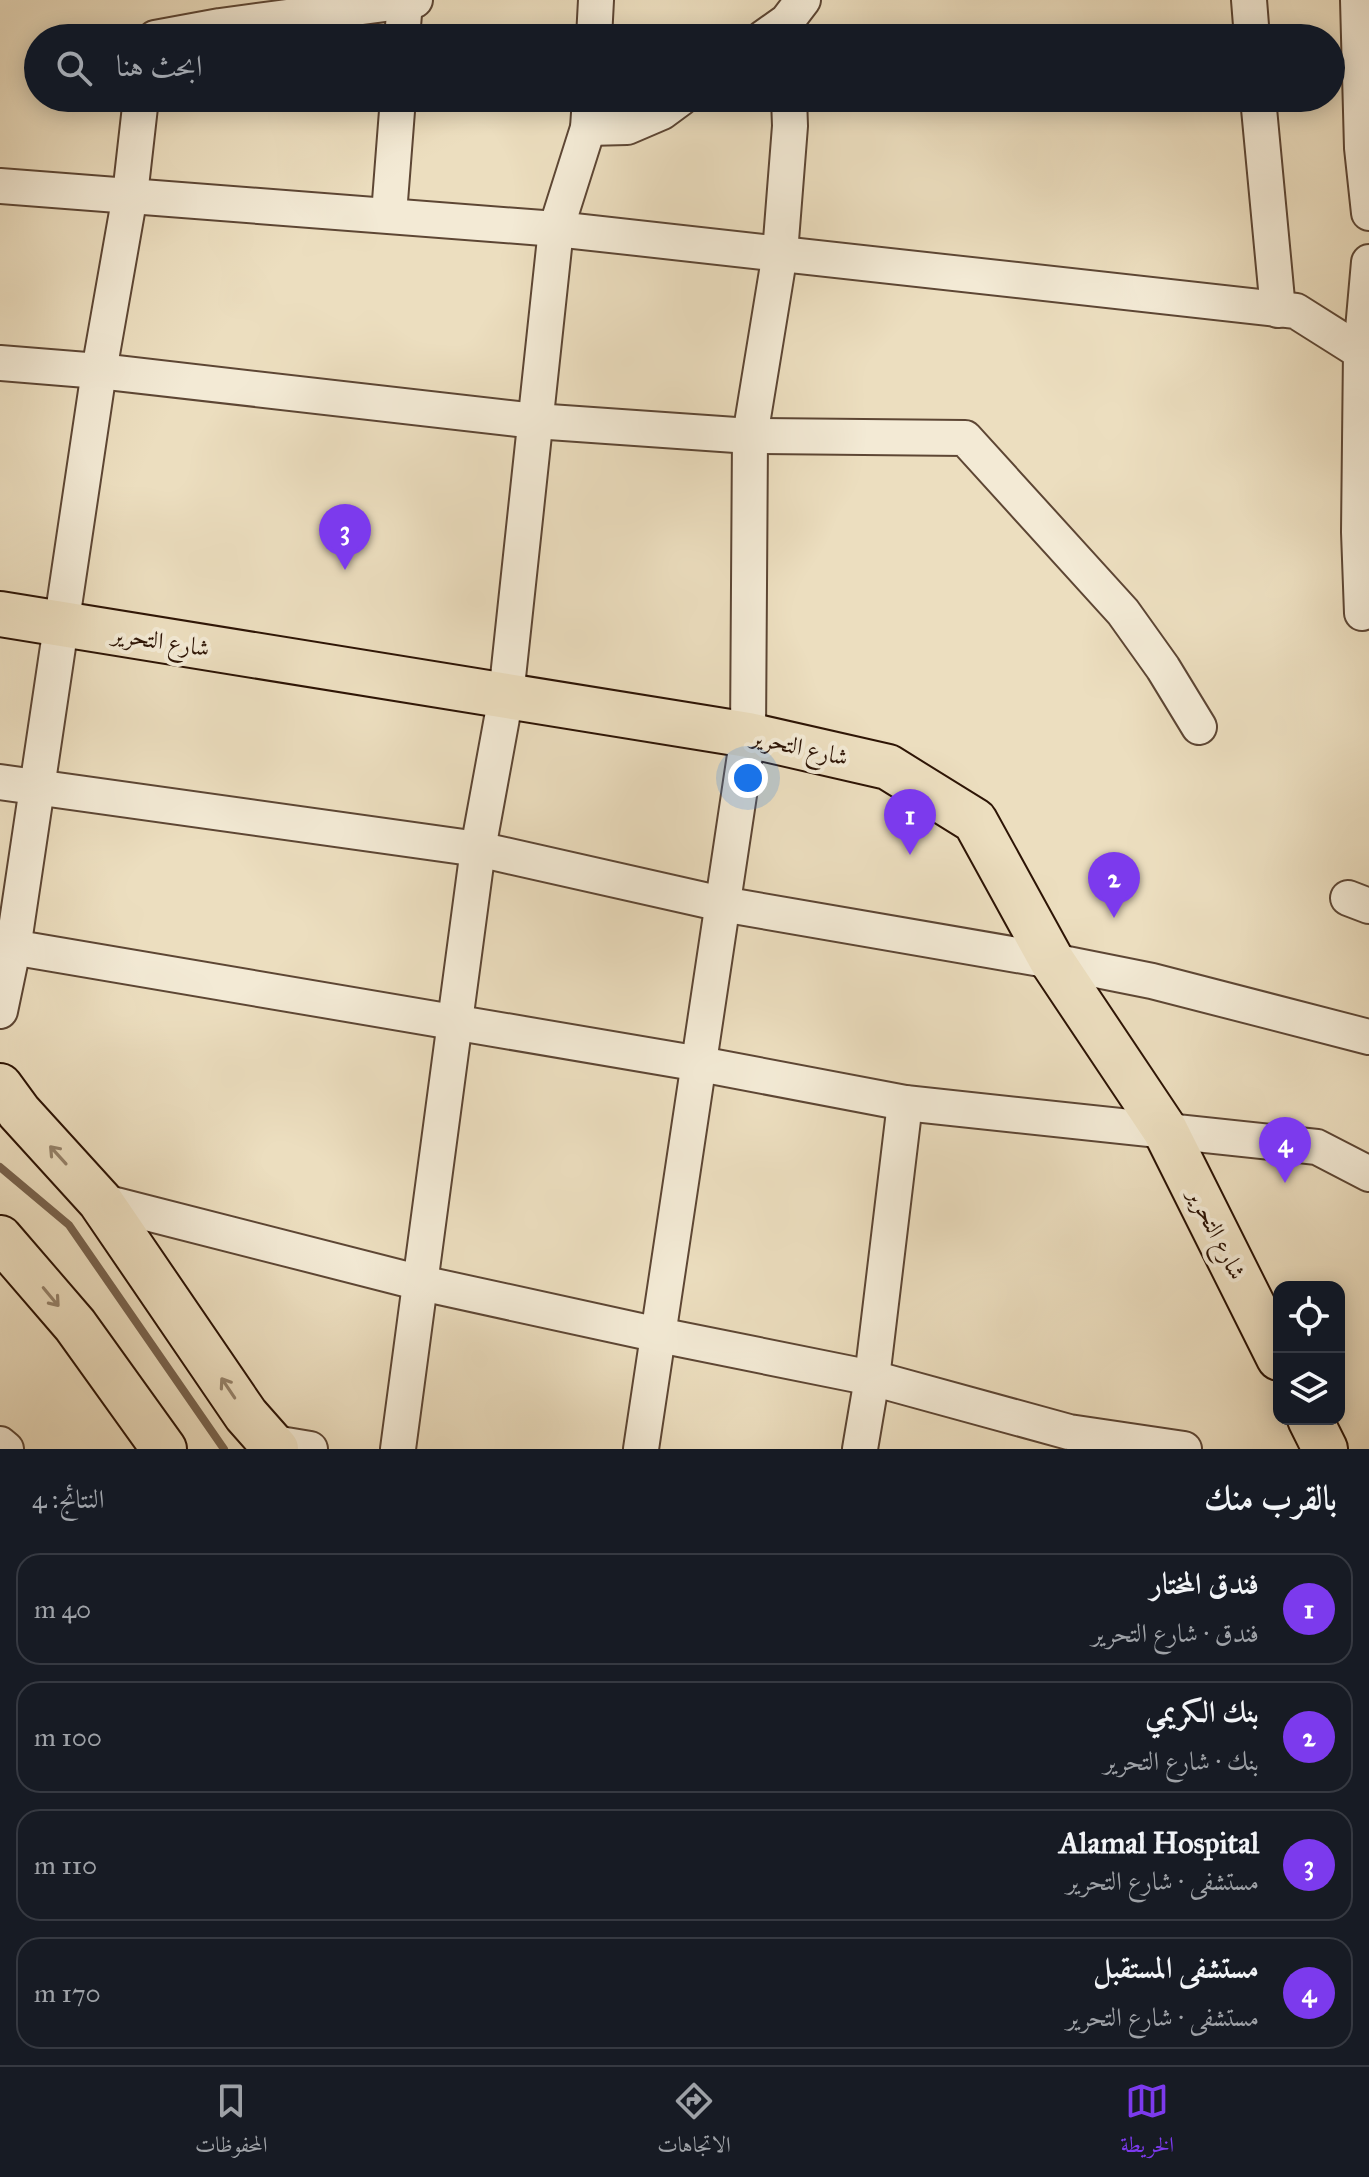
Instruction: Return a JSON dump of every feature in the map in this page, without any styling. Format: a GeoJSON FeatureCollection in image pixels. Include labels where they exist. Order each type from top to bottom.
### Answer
{"type":"FeatureCollection","features":[{"type":"Feature","properties":{"kind":"main road","name":"شارع التحرير"},"geometry":{"type":"LineString","coordinates":[[0,614],[748,735],[888,767],[975,821],[1052,961],[1165,1130],[1276,1353]]}},
{"type":"Feature","properties":{"kind":"main road"},"geometry":{"type":"LineString","coordinates":[[0,1086],[19,1112],[100,1201],[246,1415],[272,1445]]}},
{"type":"Feature","properties":{"kind":"main road"},"geometry":{"type":"LineString","coordinates":[[0,1238],[75,1325],[164,1449]]}},
{"type":"Feature","properties":{"kind":"main road"},"geometry":{"type":"LineString","coordinates":[[1313,1425],[1325,1449]]}},
{"type":"Feature","properties":{"kind":"street"},"geometry":{"type":"LineString","coordinates":[[595,24],[596,0]]}},
{"type":"Feature","properties":{"kind":"street"},"geometry":{"type":"LineString","coordinates":[[1249,0],[1251,24]]}},
{"type":"Feature","properties":{"kind":"street"},"geometry":{"type":"LineString","coordinates":[[1358,0],[1362,148],[1369,213]]}},
{"type":"Feature","properties":{"kind":"street"},"geometry":{"type":"LineString","coordinates":[[235,24],[410,1],[405,24]]}},
{"type":"Feature","properties":{"kind":"street"},"geometry":{"type":"LineString","coordinates":[[0,1011],[6,947],[38,788],[99,371],[130,195],[139,112]]}},
{"type":"Feature","properties":{"kind":"street"},"geometry":{"type":"LineString","coordinates":[[389,214],[397,112]]}},
{"type":"Feature","properties":{"kind":"street"},"geometry":{"type":"LineString","coordinates":[[398,1449],[478,849],[506,696],[556,229],[589,113],[627,127],[662,112]]}},
{"type":"Feature","properties":{"kind":"street"},"geometry":{"type":"LineString","coordinates":[[641,1449],[748,735],[750,436],[780,253],[790,112]]}},
{"type":"Feature","properties":{"kind":"street"},"geometry":{"type":"LineString","coordinates":[[1259,112],[1278,310]]}},
{"type":"Feature","properties":{"kind":"street"},"geometry":{"type":"LineString","coordinates":[[0,186],[556,229],[1296,311],[1365,352]]}},
{"type":"Feature","properties":{"kind":"street"},"geometry":{"type":"LineString","coordinates":[[1362,613],[1359,532],[1369,262]]}},
{"type":"Feature","properties":{"kind":"street"},"geometry":{"type":"LineString","coordinates":[[0,363],[99,371],[535,421],[750,436],[965,438],[1123,612],[1163,668],[1199,727]]}},
{"type":"Feature","properties":{"kind":"street"},"geometry":{"type":"LineString","coordinates":[[0,782],[478,849],[722,904],[1152,981],[1369,1037]]}},
{"type":"Feature","properties":{"kind":"street"},"geometry":{"type":"LineString","coordinates":[[6,947],[700,1064],[905,1103],[1317,1147],[1369,1174]]}},
{"type":"Feature","properties":{"kind":"street"},"geometry":{"type":"LineString","coordinates":[[860,1449],[872,1378],[905,1103]]}},
{"type":"Feature","properties":{"kind":"street"},"geometry":{"type":"LineString","coordinates":[[100,1201],[421,1283],[872,1378],[1066,1440],[1184,1449]]}},
{"type":"Feature","properties":{"kind":"street"},"geometry":{"type":"LineString","coordinates":[[0,1444],[6,1449]]}},
{"type":"Feature","properties":{"kind":"street"},"geometry":{"type":"LineString","coordinates":[[272,1445],[310,1449]]}},
{"type":"Feature","properties":{"kind":"waterway"},"geometry":{"type":"LineString","coordinates":[[0,1167],[69,1225],[224,1449]]}},
{"type":"Feature","properties":{"kind":"place","name":"Alamal Hospital"},"geometry":{"type":"Point","coordinates":[345,570]}},
{"type":"Feature","properties":{"kind":"place","name":"فندق المختار"},"geometry":{"type":"Point","coordinates":[910,855]}},
{"type":"Feature","properties":{"kind":"place","name":"بنك الكريمي"},"geometry":{"type":"Point","coordinates":[1114,918]}},
{"type":"Feature","properties":{"kind":"place","name":"مستشفى المستقبل"},"geometry":{"type":"Point","coordinates":[1285,1183]}}]}
